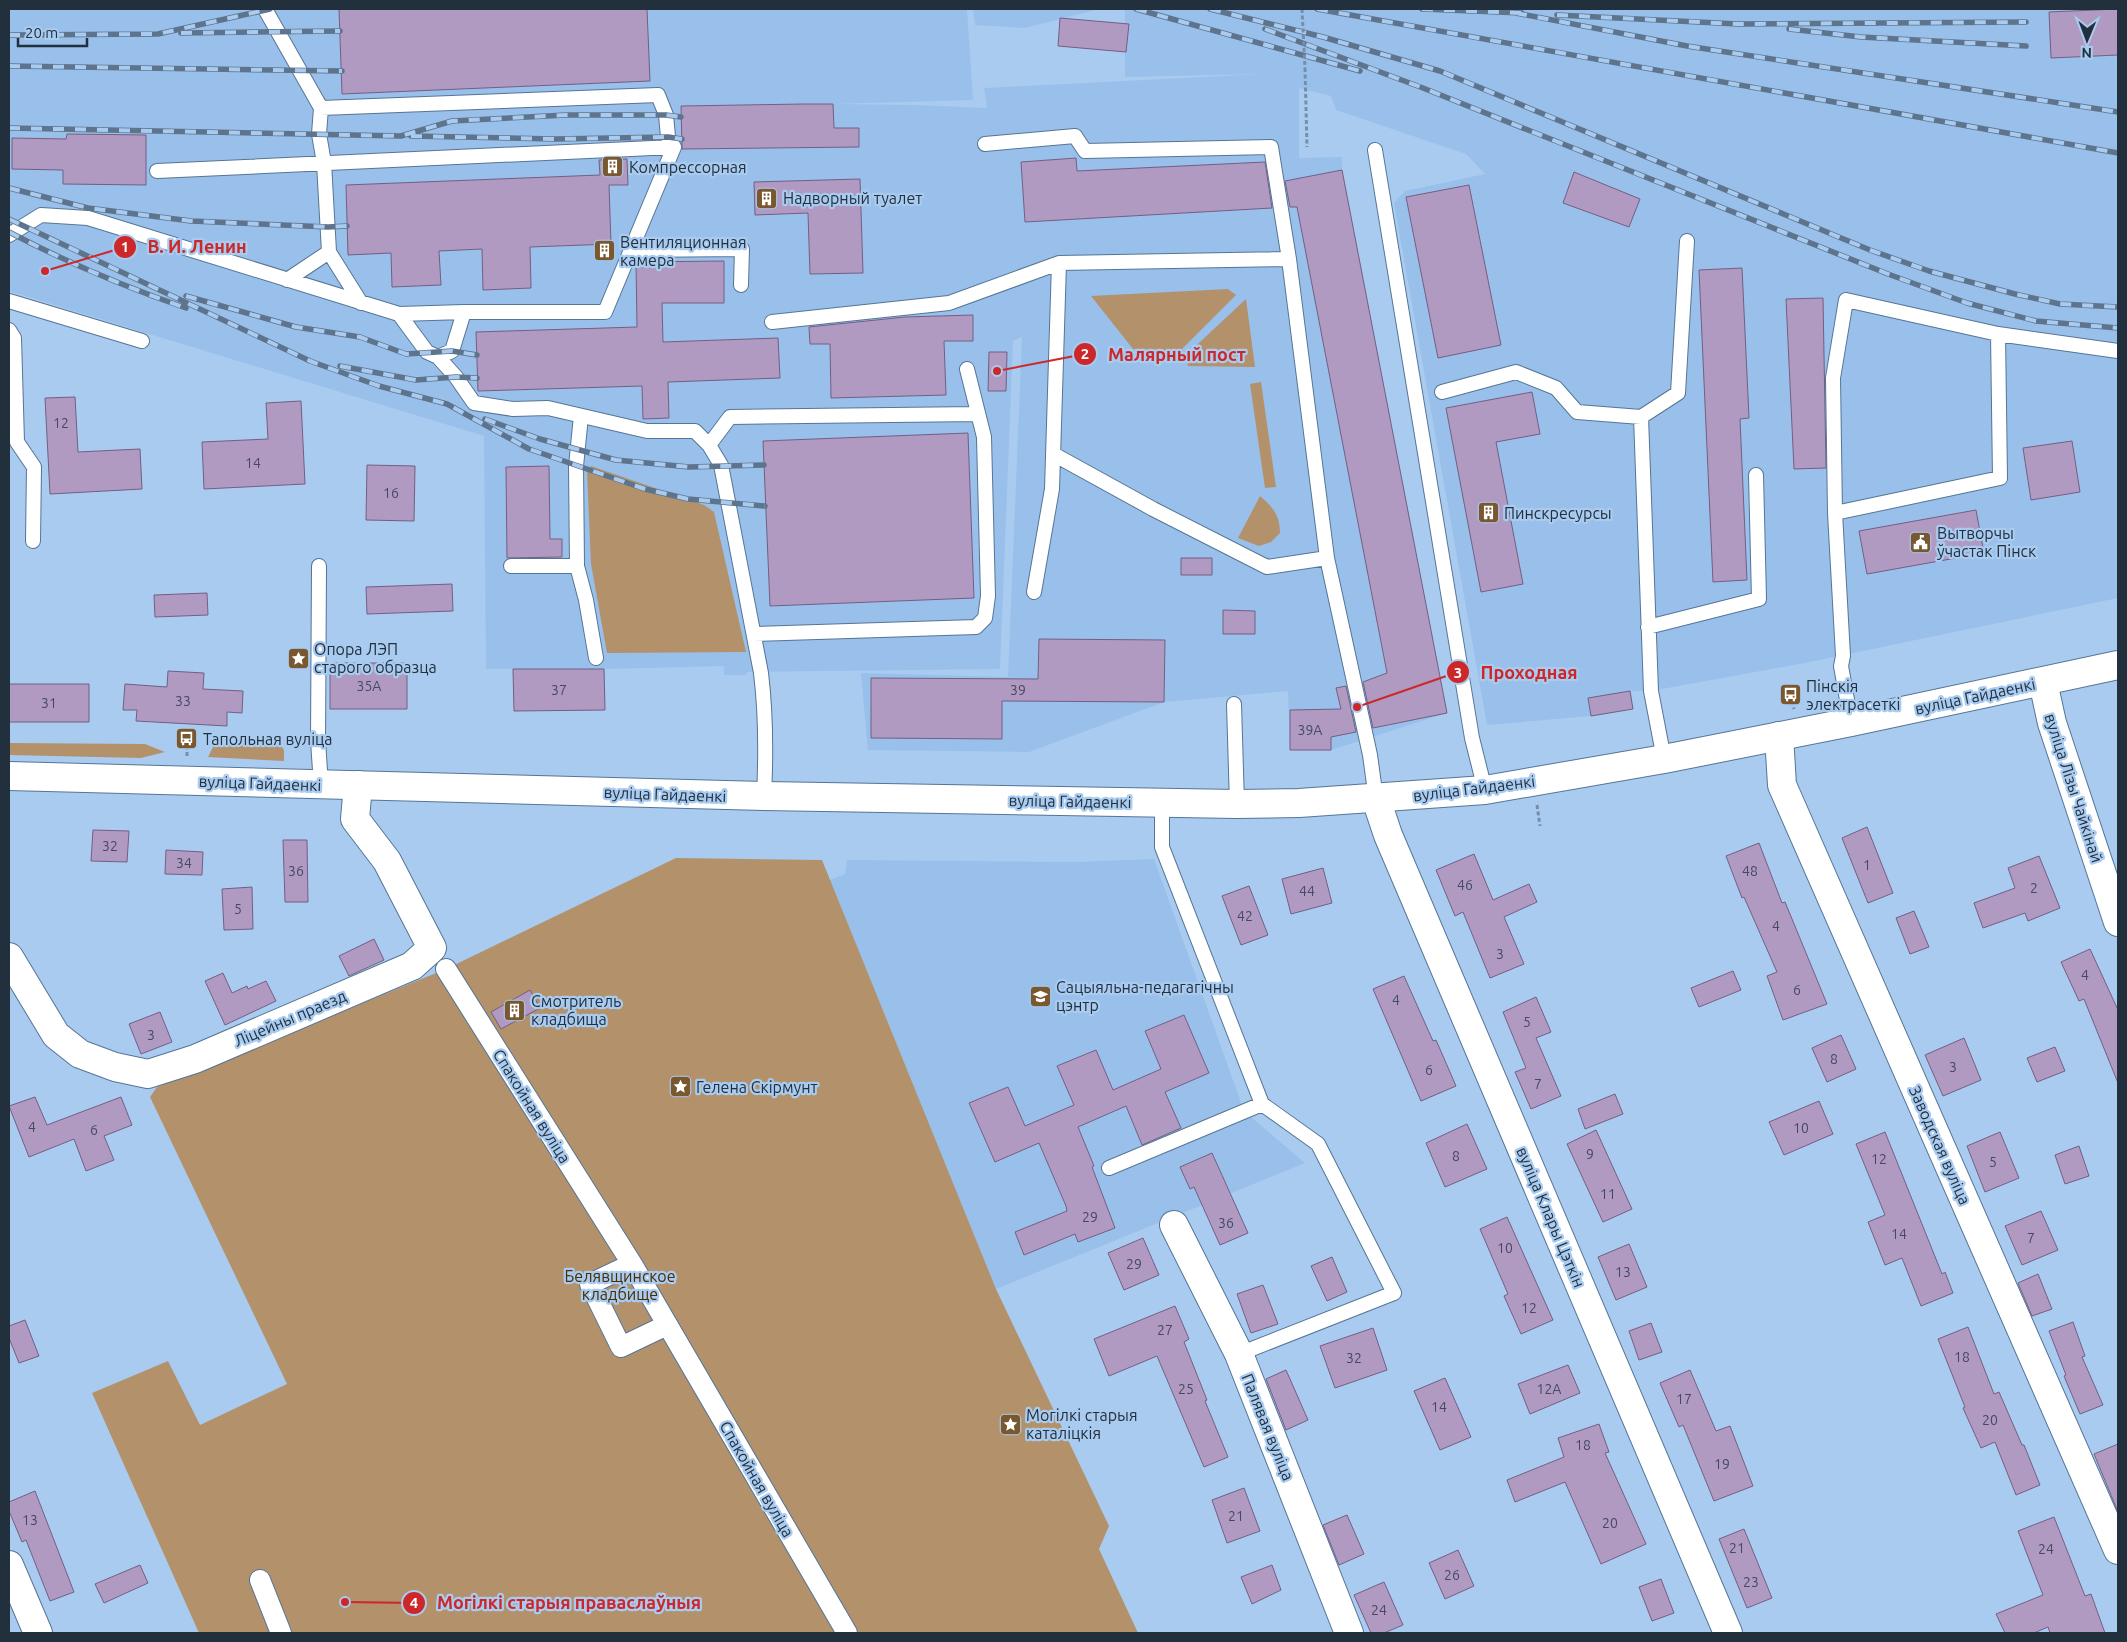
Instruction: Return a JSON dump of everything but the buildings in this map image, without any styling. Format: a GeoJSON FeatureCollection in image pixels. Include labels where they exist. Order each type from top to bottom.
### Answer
{"type":"FeatureCollection","features":[{"type":"Feature","properties":{"kind":"street","name":"вуліца Гайдаенкі"},"geometry":{"type":"LineString","coordinates":[[9,776],[764,796],[1299,804],[1485,790],[1664,759],[1851,722],[2118,665]]}},
{"type":"Feature","properties":{"kind":"street","name":"вуліца Лізы Чайкінай"},"geometry":{"type":"LineString","coordinates":[[2043,682],[2052,723],[2118,922]]}},
{"type":"Feature","properties":{"kind":"street","name":"Заводская вуліца"},"geometry":{"type":"LineString","coordinates":[[1780,736],[1782,785],[2118,1550]]}},
{"type":"Feature","properties":{"kind":"street"},"geometry":{"type":"LineString","coordinates":[[358,785],[355,819],[387,861],[439,959]]}},
{"type":"Feature","properties":{"kind":"street","name":"вуліца Клары Цэткін"},"geometry":{"type":"LineString","coordinates":[[1376,799],[1392,844],[1728,1633]]}},
{"type":"Feature","properties":{"kind":"street","name":"Ліцейны праезд"},"geometry":{"type":"LineString","coordinates":[[9,957],[56,1035],[80,1054],[115,1067],[148,1074],[195,1059],[412,966],[439,959]]}},
{"type":"Feature","properties":{"kind":"street","name":"Спакойная вуліца"},"geometry":{"type":"LineString","coordinates":[[439,959],[632,1264],[847,1633]]}},
{"type":"Feature","properties":{"kind":"street","name":"Палявая вуліца"},"geometry":{"type":"LineString","coordinates":[[1174,1226],[1238,1354],[1349,1633]]}},
{"type":"Feature","properties":{"kind":"street"},"geometry":{"type":"LineString","coordinates":[[632,1264],[590,1284],[622,1347],[667,1325]]}},
{"type":"Feature","properties":{"kind":"street"},"geometry":{"type":"LineString","coordinates":[[9,1565],[38,1633]]}},
{"type":"Feature","properties":{"kind":"street"},"geometry":{"type":"LineString","coordinates":[[260,1580],[281,1633]]}},
{"type":"Feature","properties":{"kind":"lane"},"geometry":{"type":"LineString","coordinates":[[265,9],[322,108],[319,134],[324,163],[329,252],[361,303]]}},
{"type":"Feature","properties":{"kind":"lane"},"geometry":{"type":"LineString","coordinates":[[322,108],[658,95],[666,115],[668,136],[674,147]]}},
{"type":"Feature","properties":{"kind":"lane"},"geometry":{"type":"LineString","coordinates":[[985,144],[1075,136],[1085,151],[1271,147],[1289,260],[1327,558],[1370,755],[1376,799]]}},
{"type":"Feature","properties":{"kind":"lane"},"geometry":{"type":"LineString","coordinates":[[157,172],[674,147]]}},
{"type":"Feature","properties":{"kind":"lane"},"geometry":{"type":"LineString","coordinates":[[9,235],[41,215],[88,218],[399,314],[605,312],[674,147]]}},
{"type":"Feature","properties":{"kind":"lane"},"geometry":{"type":"LineString","coordinates":[[1374,150],[1472,738],[1485,790]]}},
{"type":"Feature","properties":{"kind":"lane"},"geometry":{"type":"LineString","coordinates":[[1442,392],[1516,372],[1556,388],[1577,412],[1640,417],[1678,393],[1687,241]]}},
{"type":"Feature","properties":{"kind":"lane"},"geometry":{"type":"LineString","coordinates":[[632,250],[742,249],[741,285]]}},
{"type":"Feature","properties":{"kind":"lane"},"geometry":{"type":"LineString","coordinates":[[287,280],[329,252]]}},
{"type":"Feature","properties":{"kind":"lane"},"geometry":{"type":"LineString","coordinates":[[772,322],[949,303],[1059,263],[1289,260]]}},
{"type":"Feature","properties":{"kind":"lane"},"geometry":{"type":"LineString","coordinates":[[1034,592],[1052,488],[1055,456],[1059,263]]}},
{"type":"Feature","properties":{"kind":"lane"},"geometry":{"type":"LineString","coordinates":[[1851,722],[1841,666],[1843,656],[1835,513],[1833,378],[1846,300],[1998,334],[2118,351]]}},
{"type":"Feature","properties":{"kind":"lane"},"geometry":{"type":"LineString","coordinates":[[9,301],[142,341]]}},
{"type":"Feature","properties":{"kind":"lane"},"geometry":{"type":"LineString","coordinates":[[438,357],[452,351],[464,312]]}},
{"type":"Feature","properties":{"kind":"lane"},"geometry":{"type":"LineString","coordinates":[[399,314],[426,352],[438,357],[456,377],[474,403],[513,409],[548,408],[647,431],[695,431],[710,445],[721,465],[754,634],[765,704],[764,796]]}},
{"type":"Feature","properties":{"kind":"lane"},"geometry":{"type":"LineString","coordinates":[[9,330],[14,338],[17,442],[34,467],[33,541]]}},
{"type":"Feature","properties":{"kind":"lane"},"geometry":{"type":"LineString","coordinates":[[1835,513],[2000,478],[1998,334]]}},
{"type":"Feature","properties":{"kind":"lane"},"geometry":{"type":"LineString","coordinates":[[754,634],[976,627],[985,618],[988,596],[984,437],[967,369]]}},
{"type":"Feature","properties":{"kind":"lane"},"geometry":{"type":"LineString","coordinates":[[710,445],[730,417],[978,414]]}},
{"type":"Feature","properties":{"kind":"lane"},"geometry":{"type":"LineString","coordinates":[[581,416],[576,466],[577,566],[586,600],[596,658]]}},
{"type":"Feature","properties":{"kind":"lane"},"geometry":{"type":"LineString","coordinates":[[1640,417],[1651,691],[1664,759]]}},
{"type":"Feature","properties":{"kind":"lane"},"geometry":{"type":"LineString","coordinates":[[1055,456],[1267,567],[1327,558]]}},
{"type":"Feature","properties":{"kind":"lane"},"geometry":{"type":"LineString","coordinates":[[1648,627],[1759,599],[1756,475]]}},
{"type":"Feature","properties":{"kind":"lane"},"geometry":{"type":"LineString","coordinates":[[319,566],[318,741],[321,784]]}},
{"type":"Feature","properties":{"kind":"lane"},"geometry":{"type":"LineString","coordinates":[[510,566],[577,566]]}},
{"type":"Feature","properties":{"kind":"lane"},"geometry":{"type":"LineString","coordinates":[[1234,704],[1237,804]]}},
{"type":"Feature","properties":{"kind":"lane"},"geometry":{"type":"LineString","coordinates":[[1162,803],[1162,847],[1262,1104],[1318,1144],[1394,1293],[1238,1354]]}},
{"type":"Feature","properties":{"kind":"lane"},"geometry":{"type":"LineString","coordinates":[[1109,1168],[1262,1104]]}},
{"type":"Feature","properties":{"kind":"path"},"geometry":{"type":"LineString","coordinates":[[1302,9],[1306,146]]}},
{"type":"Feature","properties":{"kind":"shaded area"},"geometry":{"type":"Polygon","coordinates":[[[9,9],[967,9],[973,100],[832,104],[987,108],[984,88],[1262,74],[1125,77],[1125,9],[2118,9],[2118,598],[1805,663],[1651,691],[1631,691],[1633,709],[1591,716],[1487,725],[1394,203],[1405,191],[1485,174],[1466,154],[1336,110],[1331,96],[1299,88],[1299,158],[1342,157],[1342,170],[1447,713],[1331,750],[1290,750],[1288,691],[1164,702],[1029,752],[868,750],[861,673],[1008,677],[1022,337],[1013,341],[1000,669],[747,672],[746,675],[724,675],[724,666],[605,669],[605,710],[514,711],[513,669],[486,669],[484,436],[9,291],[9,9]]]}},
{"type":"Feature","properties":{"kind":"shaded area"},"geometry":{"type":"Polygon","coordinates":[[[973,9],[1099,9],[1025,28],[975,25],[973,9]]]}},
{"type":"Feature","properties":{"kind":"shaded area","name":"Сацыяльна-педагагічны цэнтр"},"geometry":{"type":"Polygon","coordinates":[[[1154,859],[1244,1111],[1305,1163],[996,1289],[830,880],[845,874],[847,860],[1075,862],[1154,859]]]}},
{"type":"Feature","properties":{"kind":"green space"},"geometry":{"type":"Polygon","coordinates":[[[1228,289],[1236,295],[1179,352],[1133,349],[1091,296],[1228,289]]]}},
{"type":"Feature","properties":{"kind":"green space"},"geometry":{"type":"Polygon","coordinates":[[[1246,299],[1255,367],[1188,366],[1185,356],[1246,299]]]}},
{"type":"Feature","properties":{"kind":"green space"},"geometry":{"type":"Polygon","coordinates":[[[1261,382],[1276,487],[1265,488],[1250,384],[1261,382]]]}},
{"type":"Feature","properties":{"kind":"green space"},"geometry":{"type":"Polygon","coordinates":[[[591,466],[704,505],[714,512],[746,652],[607,653],[591,564],[587,473],[591,466]]]}},
{"type":"Feature","properties":{"kind":"green space"},"geometry":{"type":"Polygon","coordinates":[[[1260,496],[1275,512],[1279,522],[1280,533],[1271,542],[1259,546],[1238,538],[1260,496]]]}},
{"type":"Feature","properties":{"kind":"green space"},"geometry":{"type":"Polygon","coordinates":[[[9,743],[145,744],[165,752],[141,758],[9,755],[9,743]]]}},
{"type":"Feature","properties":{"kind":"green space"},"geometry":{"type":"Polygon","coordinates":[[[216,745],[281,746],[284,750],[284,761],[208,757],[216,745]]]}},
{"type":"Feature","properties":{"kind":"green space","name":"Белявщинское кладбище"},"geometry":{"type":"Polygon","coordinates":[[[676,858],[822,860],[996,1289],[1109,1526],[1099,1549],[1138,1633],[199,1633],[92,1393],[168,1361],[200,1425],[287,1384],[150,1097],[157,1087],[446,969],[676,858]]]}},
{"type":"Feature","properties":{"kind":"railway"},"geometry":{"type":"LineString","coordinates":[[9,35],[158,34],[270,9]]}},
{"type":"Feature","properties":{"kind":"railway"},"geometry":{"type":"LineString","coordinates":[[1136,9],[1360,71]]}},
{"type":"Feature","properties":{"kind":"railway"},"geometry":{"type":"LineString","coordinates":[[1210,9],[1323,37],[1440,71],[1870,250],[1929,271],[2060,304],[2118,307]]}},
{"type":"Feature","properties":{"kind":"railway"},"geometry":{"type":"LineString","coordinates":[[1317,9],[2118,153]]}},
{"type":"Feature","properties":{"kind":"railway"},"geometry":{"type":"LineString","coordinates":[[1422,9],[1522,13]]}},
{"type":"Feature","properties":{"kind":"railway"},"geometry":{"type":"LineString","coordinates":[[1516,13],[1687,46],[2118,112]]}},
{"type":"Feature","properties":{"kind":"railway"},"geometry":{"type":"LineString","coordinates":[[1557,15],[1738,24],[2026,22]]}},
{"type":"Feature","properties":{"kind":"railway"},"geometry":{"type":"LineString","coordinates":[[1265,29],[1423,88],[1888,274],[1967,303],[2036,321],[2118,328]]}},
{"type":"Feature","properties":{"kind":"railway"},"geometry":{"type":"LineString","coordinates":[[1789,29],[1861,37],[2026,46]]}},
{"type":"Feature","properties":{"kind":"railway"},"geometry":{"type":"LineString","coordinates":[[181,33],[340,31]]}},
{"type":"Feature","properties":{"kind":"railway"},"geometry":{"type":"LineString","coordinates":[[9,66],[342,71]]}},
{"type":"Feature","properties":{"kind":"railway"},"geometry":{"type":"LineString","coordinates":[[9,128],[401,136],[452,121],[566,115],[666,115],[681,117]]}},
{"type":"Feature","properties":{"kind":"railway"},"geometry":{"type":"LineString","coordinates":[[411,136],[555,139],[668,137],[682,139]]}},
{"type":"Feature","properties":{"kind":"railway"},"geometry":{"type":"LineString","coordinates":[[9,188],[88,208],[191,221],[328,227],[347,226]]}},
{"type":"Feature","properties":{"kind":"railway"},"geometry":{"type":"LineString","coordinates":[[9,219],[310,361],[379,386],[447,404],[529,449],[645,489],[688,499],[765,506]]}},
{"type":"Feature","properties":{"kind":"railway"},"geometry":{"type":"LineString","coordinates":[[9,232],[52,254],[96,273],[186,308]]}},
{"type":"Feature","properties":{"kind":"railway"},"geometry":{"type":"LineString","coordinates":[[186,296],[296,327],[360,337],[406,354],[452,351],[477,355]]}},
{"type":"Feature","properties":{"kind":"railway"},"geometry":{"type":"LineString","coordinates":[[340,366],[416,380],[456,377],[477,378]]}},
{"type":"Feature","properties":{"kind":"railway"},"geometry":{"type":"LineString","coordinates":[[485,419],[540,439],[616,460],[689,467],[764,465]]}},
{"type":"Feature","properties":{"kind":"place","name":"Компрессорная"},"geometry":{"type":"Point","coordinates":[613,167]}},
{"type":"Feature","properties":{"kind":"place","name":"Надворный туалет"},"geometry":{"type":"Point","coordinates":[767,198]}},
{"type":"Feature","properties":{"kind":"place","name":"Вентиляционная камера"},"geometry":{"type":"Point","coordinates":[604,251]}},
{"type":"Feature","properties":{"kind":"place","name":"В. И. Ленин"},"geometry":{"type":"Point","coordinates":[45,271]}},
{"type":"Feature","properties":{"kind":"place","name":"Малярный пост"},"geometry":{"type":"Point","coordinates":[997,371]}},
{"type":"Feature","properties":{"kind":"place","name":"Пинскресурсы"},"geometry":{"type":"Point","coordinates":[1488,513]}},
{"type":"Feature","properties":{"kind":"place","name":"Вытворчы ўчастак Пінск"},"geometry":{"type":"Point","coordinates":[1921,542]}},
{"type":"Feature","properties":{"kind":"place","name":"Опора ЛЭП старого образца"},"geometry":{"type":"Point","coordinates":[298,658]}},
{"type":"Feature","properties":{"kind":"place","name":"Пінскія электрасеткі"},"geometry":{"type":"Point","coordinates":[1790,695]}},
{"type":"Feature","properties":{"kind":"place","name":"Проходная"},"geometry":{"type":"Point","coordinates":[1357,707]}},
{"type":"Feature","properties":{"kind":"place","name":"Тапольная вуліца"},"geometry":{"type":"Point","coordinates":[187,739]}},
{"type":"Feature","properties":{"kind":"place","name":"Сацыяльна-педагагічны цэнтр"},"geometry":{"type":"Point","coordinates":[1040,996]}},
{"type":"Feature","properties":{"kind":"place","name":"Смотритель кладбища"},"geometry":{"type":"Point","coordinates":[515,1010]}},
{"type":"Feature","properties":{"kind":"place","name":"Гелена Скірмунт"},"geometry":{"type":"Point","coordinates":[680,1087]}},
{"type":"Feature","properties":{"kind":"place","name":"Могілкі старыя каталіцкія"},"geometry":{"type":"Point","coordinates":[1010,1424]}},
{"type":"Feature","properties":{"kind":"place","name":"Могілкі старыя праваслаўныя"},"geometry":{"type":"Point","coordinates":[345,1602]}}]}
